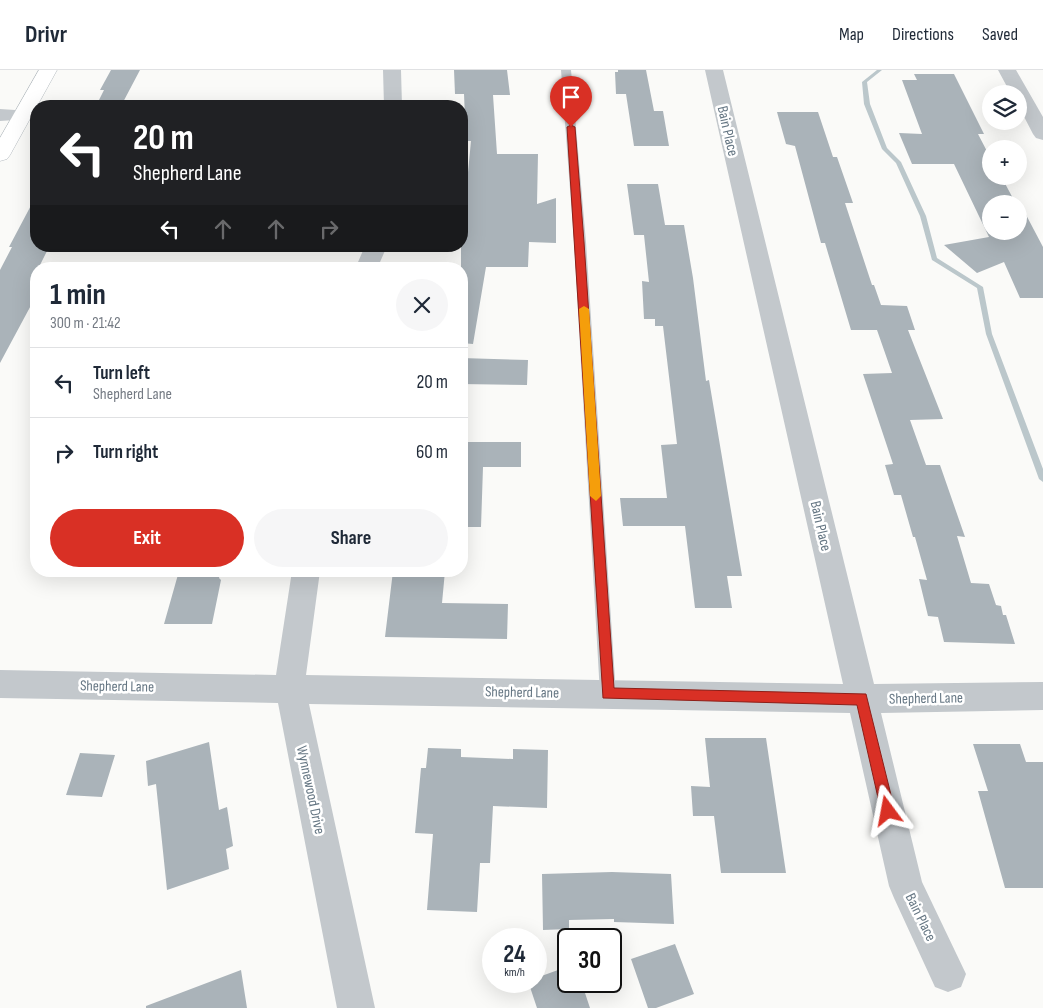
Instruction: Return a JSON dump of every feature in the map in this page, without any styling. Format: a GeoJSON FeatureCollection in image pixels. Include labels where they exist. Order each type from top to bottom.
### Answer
{"type":"FeatureCollection","features":[{"type":"Feature","properties":{"kind":"street"},"geometry":{"type":"LineString","coordinates":[[31,100],[48,70]]}},
{"type":"Feature","properties":{"kind":"street"},"geometry":{"type":"LineString","coordinates":[[392,70],[393,100]]}},
{"type":"Feature","properties":{"kind":"street","name":"Bain Place"},"geometry":{"type":"LineString","coordinates":[[714,70],[906,886],[948,974]]}},
{"type":"Feature","properties":{"kind":"street"},"geometry":{"type":"LineString","coordinates":[[1007,70],[1043,134]]}},
{"type":"Feature","properties":{"kind":"street"},"geometry":{"type":"LineString","coordinates":[[0,155],[30,101]]}},
{"type":"Feature","properties":{"kind":"street"},"geometry":{"type":"LineString","coordinates":[[0,115],[22,115]]}},
{"type":"Feature","properties":{"kind":"street","name":"Wynnewood Drive"},"geometry":{"type":"LineString","coordinates":[[305,577],[294,646],[290,688],[356,1008]]}},
{"type":"Feature","properties":{"kind":"street","name":"Shepherd Lane"},"geometry":{"type":"LineString","coordinates":[[0,684],[862,699],[1043,696]]}},
{"type":"Feature","properties":{"kind":"lane"},"geometry":{"type":"LineString","coordinates":[[566,70],[580,242],[608,694]]}},
{"type":"Feature","properties":{"kind":"building"},"geometry":{"type":"Polygon","coordinates":[[[111,70],[140,70],[124,100],[99,100],[104,90],[100,90],[111,70]]]}},
{"type":"Feature","properties":{"kind":"building"},"geometry":{"type":"Polygon","coordinates":[[[454,70],[507,70],[510,95],[493,95],[497,154],[538,154],[537,204],[556,198],[556,243],[529,242],[528,267],[486,267],[473,344],[468,344],[468,262],[461,262],[461,252],[468,252],[468,172],[471,141],[468,141],[468,100],[464,100],[464,94],[455,94],[454,70]]]}},
{"type":"Feature","properties":{"kind":"building"},"geometry":{"type":"Polygon","coordinates":[[[618,70],[646,70],[654,111],[663,111],[669,146],[634,146],[626,94],[616,94],[615,72],[618,72],[618,70]]]}},
{"type":"Feature","properties":{"kind":"building"},"geometry":{"type":"Polygon","coordinates":[[[914,74],[954,74],[984,134],[978,134],[982,142],[982,185],[1006,185],[1011,195],[982,195],[982,222],[954,164],[912,164],[899,133],[922,134],[902,80],[917,80],[914,74]]]}},
{"type":"Feature","properties":{"kind":"building"},"geometry":{"type":"Polygon","coordinates":[[[777,112],[818,112],[833,157],[837,157],[853,203],[845,203],[872,285],[874,285],[881,305],[907,306],[915,330],[908,330],[943,419],[910,420],[926,465],[940,465],[965,537],[957,536],[971,583],[989,584],[996,605],[1001,606],[1003,615],[1006,615],[1015,644],[944,642],[938,617],[928,616],[919,579],[927,580],[901,495],[894,495],[885,465],[893,464],[863,374],[892,373],[877,330],[851,330],[825,243],[821,243],[795,146],[786,144],[777,112]]]}},
{"type":"Feature","properties":{"kind":"building"},"geometry":{"type":"Polygon","coordinates":[[[627,184],[658,184],[665,225],[684,225],[693,278],[706,381],[709,380],[742,576],[727,576],[732,608],[695,608],[685,526],[623,526],[620,498],[667,498],[661,445],[677,444],[663,326],[655,326],[655,319],[644,319],[642,281],[649,282],[644,235],[634,235],[627,184]]]}},
{"type":"Feature","properties":{"kind":"building"},"geometry":{"type":"Polygon","coordinates":[[[30,207],[30,252],[46,252],[42,262],[30,262],[30,307],[0,363],[0,270],[12,247],[9,247],[30,207]]]}},
{"type":"Feature","properties":{"kind":"building"},"geometry":{"type":"Polygon","coordinates":[[[1027,217],[1043,247],[1043,298],[1020,298],[1004,262],[977,273],[944,245],[982,238],[982,240],[1027,240],[1027,217]]]}},
{"type":"Feature","properties":{"kind":"building"},"geometry":{"type":"Polygon","coordinates":[[[468,358],[528,360],[527,385],[468,384],[468,358]]]}},
{"type":"Feature","properties":{"kind":"building"},"geometry":{"type":"Polygon","coordinates":[[[468,442],[521,442],[521,467],[483,467],[481,527],[468,527],[468,442]]]}},
{"type":"Feature","properties":{"kind":"building"},"geometry":{"type":"Polygon","coordinates":[[[177,577],[219,577],[221,580],[212,624],[164,624],[177,577]]]}},
{"type":"Feature","properties":{"kind":"building"},"geometry":{"type":"Polygon","coordinates":[[[392,577],[444,577],[442,603],[508,604],[507,639],[385,637],[392,577]]]}},
{"type":"Feature","properties":{"kind":"building"},"geometry":{"type":"Polygon","coordinates":[[[705,738],[766,738],[786,873],[721,873],[714,816],[693,816],[691,786],[710,787],[705,738]]]}},
{"type":"Feature","properties":{"kind":"building"},"geometry":{"type":"Polygon","coordinates":[[[209,742],[219,810],[227,807],[233,846],[226,849],[229,869],[167,890],[156,784],[148,786],[146,761],[209,742]]]}},
{"type":"Feature","properties":{"kind":"building"},"geometry":{"type":"Polygon","coordinates":[[[973,744],[1020,744],[1026,762],[1043,762],[1043,888],[1005,888],[978,791],[988,791],[973,744]]]}},
{"type":"Feature","properties":{"kind":"building"},"geometry":{"type":"Polygon","coordinates":[[[428,748],[461,749],[461,757],[513,759],[513,749],[548,750],[547,808],[493,806],[490,863],[480,863],[477,912],[427,910],[433,834],[415,833],[421,768],[426,768],[428,748]]]}},
{"type":"Feature","properties":{"kind":"building"},"geometry":{"type":"Polygon","coordinates":[[[80,753],[115,755],[102,797],[66,795],[80,753]]]}},
{"type":"Feature","properties":{"kind":"building"},"geometry":{"type":"Polygon","coordinates":[[[612,872],[671,874],[674,924],[614,922],[614,919],[569,920],[569,928],[547,930],[547,928],[543,928],[542,874],[612,872]]]}},
{"type":"Feature","properties":{"kind":"building"},"geometry":{"type":"Polygon","coordinates":[[[675,944],[694,994],[656,1008],[648,1008],[631,959],[675,944]]]}},
{"type":"Feature","properties":{"kind":"building"},"geometry":{"type":"Polygon","coordinates":[[[241,970],[247,1008],[146,1008],[146,1006],[241,970]]]}},
{"type":"Feature","properties":{"kind":"building"},"geometry":{"type":"Polygon","coordinates":[[[557,970],[557,993],[585,993],[590,1008],[537,1008],[532,993],[547,993],[547,974],[557,970]]]}},
{"type":"Feature","properties":{"kind":"waterway"},"geometry":{"type":"LineString","coordinates":[[880,70],[864,82],[867,104],[885,149],[898,162],[923,216],[934,259],[980,287],[989,334],[1043,479]]}},
{"type":"Feature","properties":{"kind":"slow traffic"},"geometry":{"type":"LineString","coordinates":[[584,309],[596,496]]}},
{"type":"Feature","properties":{"kind":"route"},"geometry":{"type":"LineString","coordinates":[[571,127],[608,694],[862,699],[888,811]]}}]}
